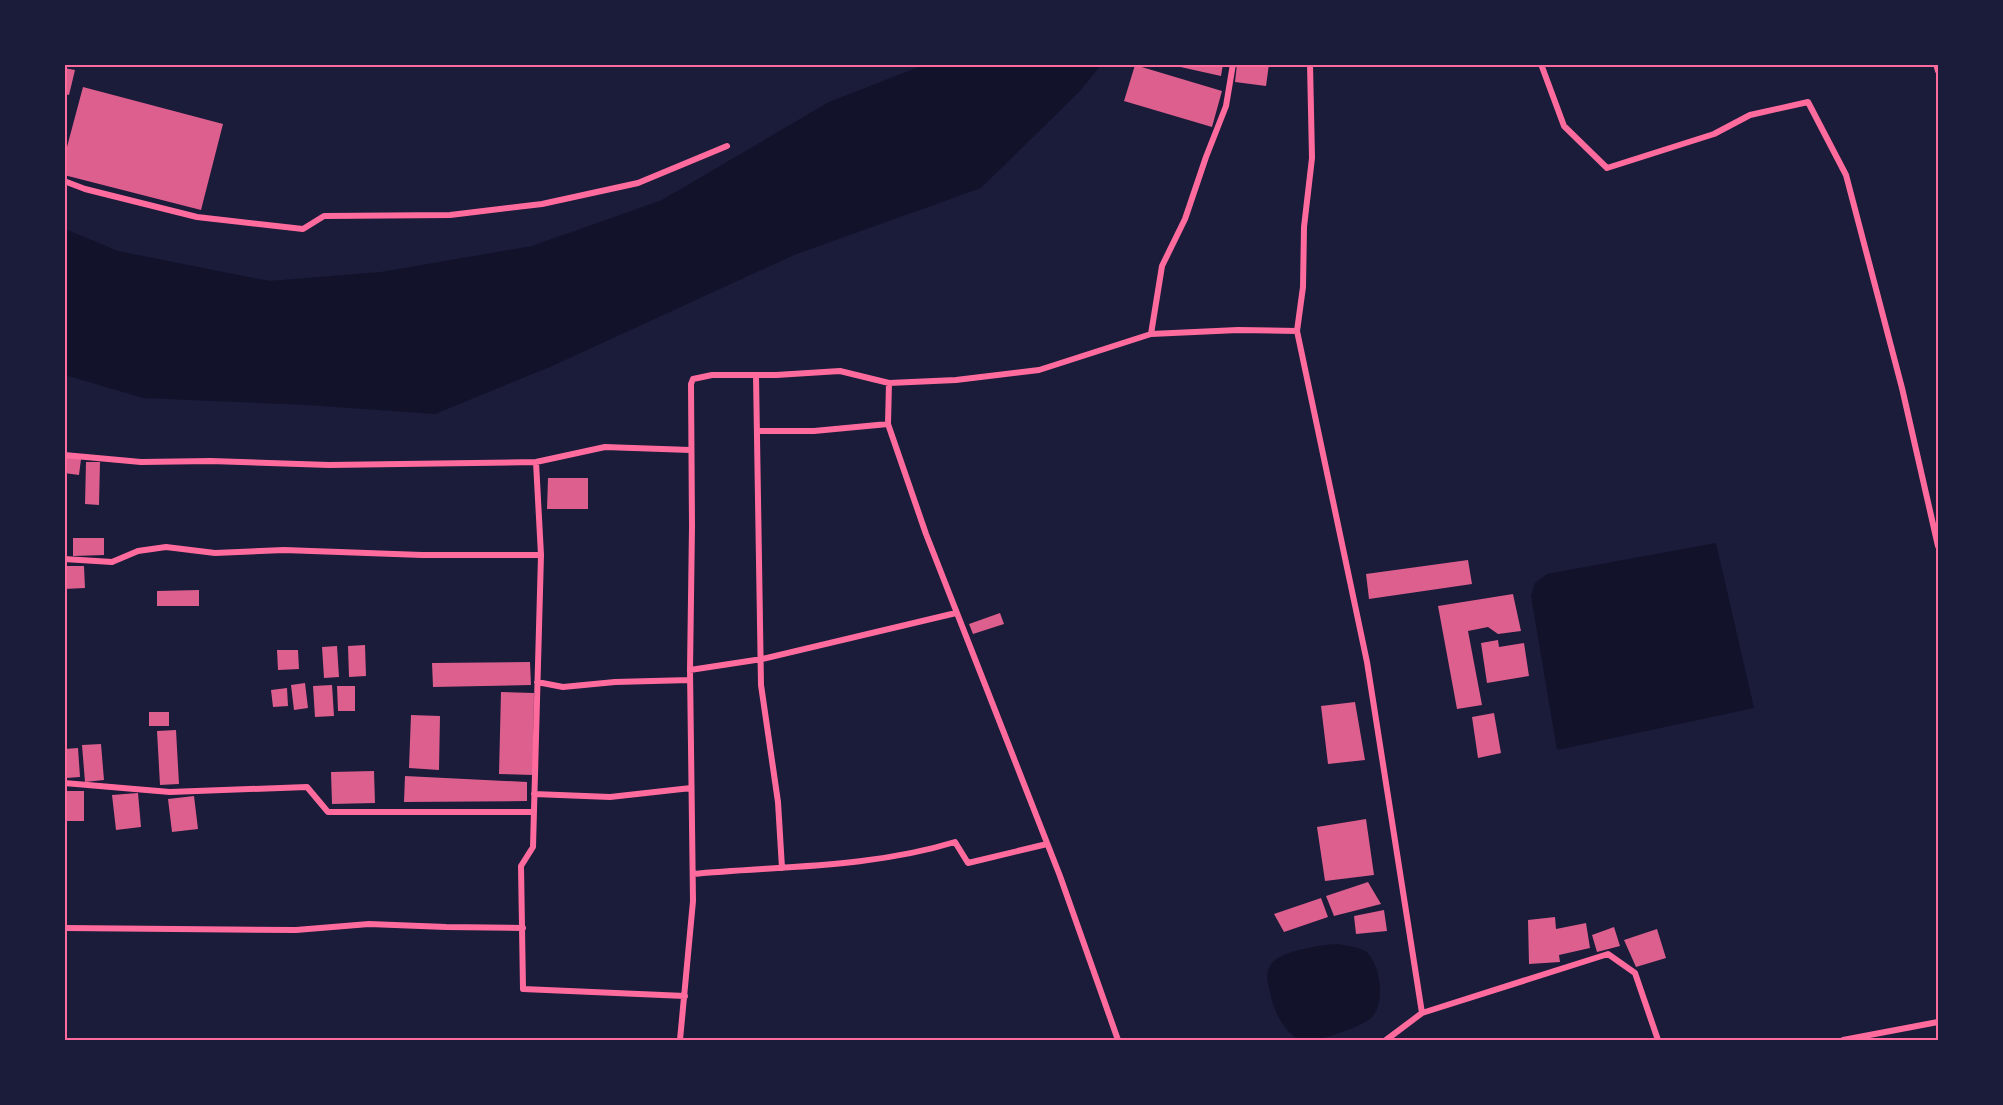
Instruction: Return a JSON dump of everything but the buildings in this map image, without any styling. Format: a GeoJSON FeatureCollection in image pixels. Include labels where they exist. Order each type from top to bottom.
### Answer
{"type":"FeatureCollection","features":[{"type":"Feature","properties":{"kind":"street"},"geometry":{"type":"LineString","coordinates":[[1151,334],[1162,266],[1185,219],[1226,106],[1233,64]]}},
{"type":"Feature","properties":{"kind":"street"},"geometry":{"type":"LineString","coordinates":[[1310,64],[1312,158],[1304,227],[1303,287],[1297,332],[1367,662],[1422,1013]]}},
{"type":"Feature","properties":{"kind":"street"},"geometry":{"type":"LineString","coordinates":[[1541,64],[1564,126],[1607,168],[1714,134],[1750,115],[1808,102],[1846,175],[1902,388],[1938,546]]}},
{"type":"Feature","properties":{"kind":"street"},"geometry":{"type":"LineString","coordinates":[[1936,64],[1938,71]]}},
{"type":"Feature","properties":{"kind":"street"},"geometry":{"type":"LineString","coordinates":[[64,181],[84,189],[197,217],[303,229],[324,216],[450,215],[542,204],[638,183],[727,146]]}},
{"type":"Feature","properties":{"kind":"street"},"geometry":{"type":"LineString","coordinates":[[680,1041],[693,901],[690,450],[693,379],[712,375],[840,371],[889,383],[956,380],[1039,370],[1151,334],[1238,330],[1297,332]]}},
{"type":"Feature","properties":{"kind":"street"},"geometry":{"type":"LineString","coordinates":[[756,375],[764,708],[778,802],[782,868]]}},
{"type":"Feature","properties":{"kind":"street"},"geometry":{"type":"LineString","coordinates":[[889,383],[888,424],[926,534],[1047,844],[1118,1041]]}},
{"type":"Feature","properties":{"kind":"street"},"geometry":{"type":"LineString","coordinates":[[757,431],[814,431],[888,424]]}},
{"type":"Feature","properties":{"kind":"street"},"geometry":{"type":"LineString","coordinates":[[64,454],[141,462],[211,461],[329,465],[536,462],[605,447],[690,450]]}},
{"type":"Feature","properties":{"kind":"street"},"geometry":{"type":"LineString","coordinates":[[536,462],[541,555],[533,847],[521,866],[523,989],[685,996]]}},
{"type":"Feature","properties":{"kind":"street"},"geometry":{"type":"LineString","coordinates":[[64,559],[112,562],[138,551],[166,547],[215,553],[284,550],[422,555],[541,555]]}},
{"type":"Feature","properties":{"kind":"street"},"geometry":{"type":"LineString","coordinates":[[690,670],[762,658],[956,613]]}},
{"type":"Feature","properties":{"kind":"street"},"geometry":{"type":"LineString","coordinates":[[537,682],[563,687],[615,682],[690,680]]}},
{"type":"Feature","properties":{"kind":"street"},"geometry":{"type":"LineString","coordinates":[[64,783],[170,792],[307,787],[328,812],[534,812]]}},
{"type":"Feature","properties":{"kind":"street"},"geometry":{"type":"LineString","coordinates":[[534,794],[610,797],[691,788]]}},
{"type":"Feature","properties":{"kind":"street"},"geometry":{"type":"LineString","coordinates":[[693,874],[819,867],[932,849],[955,842],[968,863],[1047,844]]}},
{"type":"Feature","properties":{"kind":"street"},"geometry":{"type":"LineString","coordinates":[[64,928],[296,930],[369,924],[523,928]]}},
{"type":"Feature","properties":{"kind":"street"},"geometry":{"type":"LineString","coordinates":[[1386,1041],[1422,1013],[1608,954],[1635,973],[1658,1041]]}},
{"type":"Feature","properties":{"kind":"street"},"geometry":{"type":"LineString","coordinates":[[1843,1041],[1938,1022]]}},
{"type":"Feature","properties":{"kind":"shaded area"},"geometry":{"type":"Polygon","coordinates":[[[924,65],[1101,65],[1080,91],[981,188],[794,255],[552,366],[435,414],[307,405],[143,398],[65,375],[65,229],[118,251],[269,281],[381,272],[532,246],[662,200],[829,102],[924,65]]]}},
{"type":"Feature","properties":{"kind":"shaded area"},"geometry":{"type":"Polygon","coordinates":[[[1716,543],[1754,708],[1557,750],[1531,596],[1535,583],[1547,574],[1716,543]]]}},
{"type":"Feature","properties":{"kind":"shaded area"},"geometry":{"type":"Polygon","coordinates":[[[1338,944],[1365,951],[1375,964],[1380,984],[1379,1004],[1376,1012],[1366,1021],[1342,1032],[1311,1040],[1297,1038],[1286,1028],[1275,1009],[1268,982],[1268,969],[1275,961],[1291,952],[1338,944]]]}}]}
